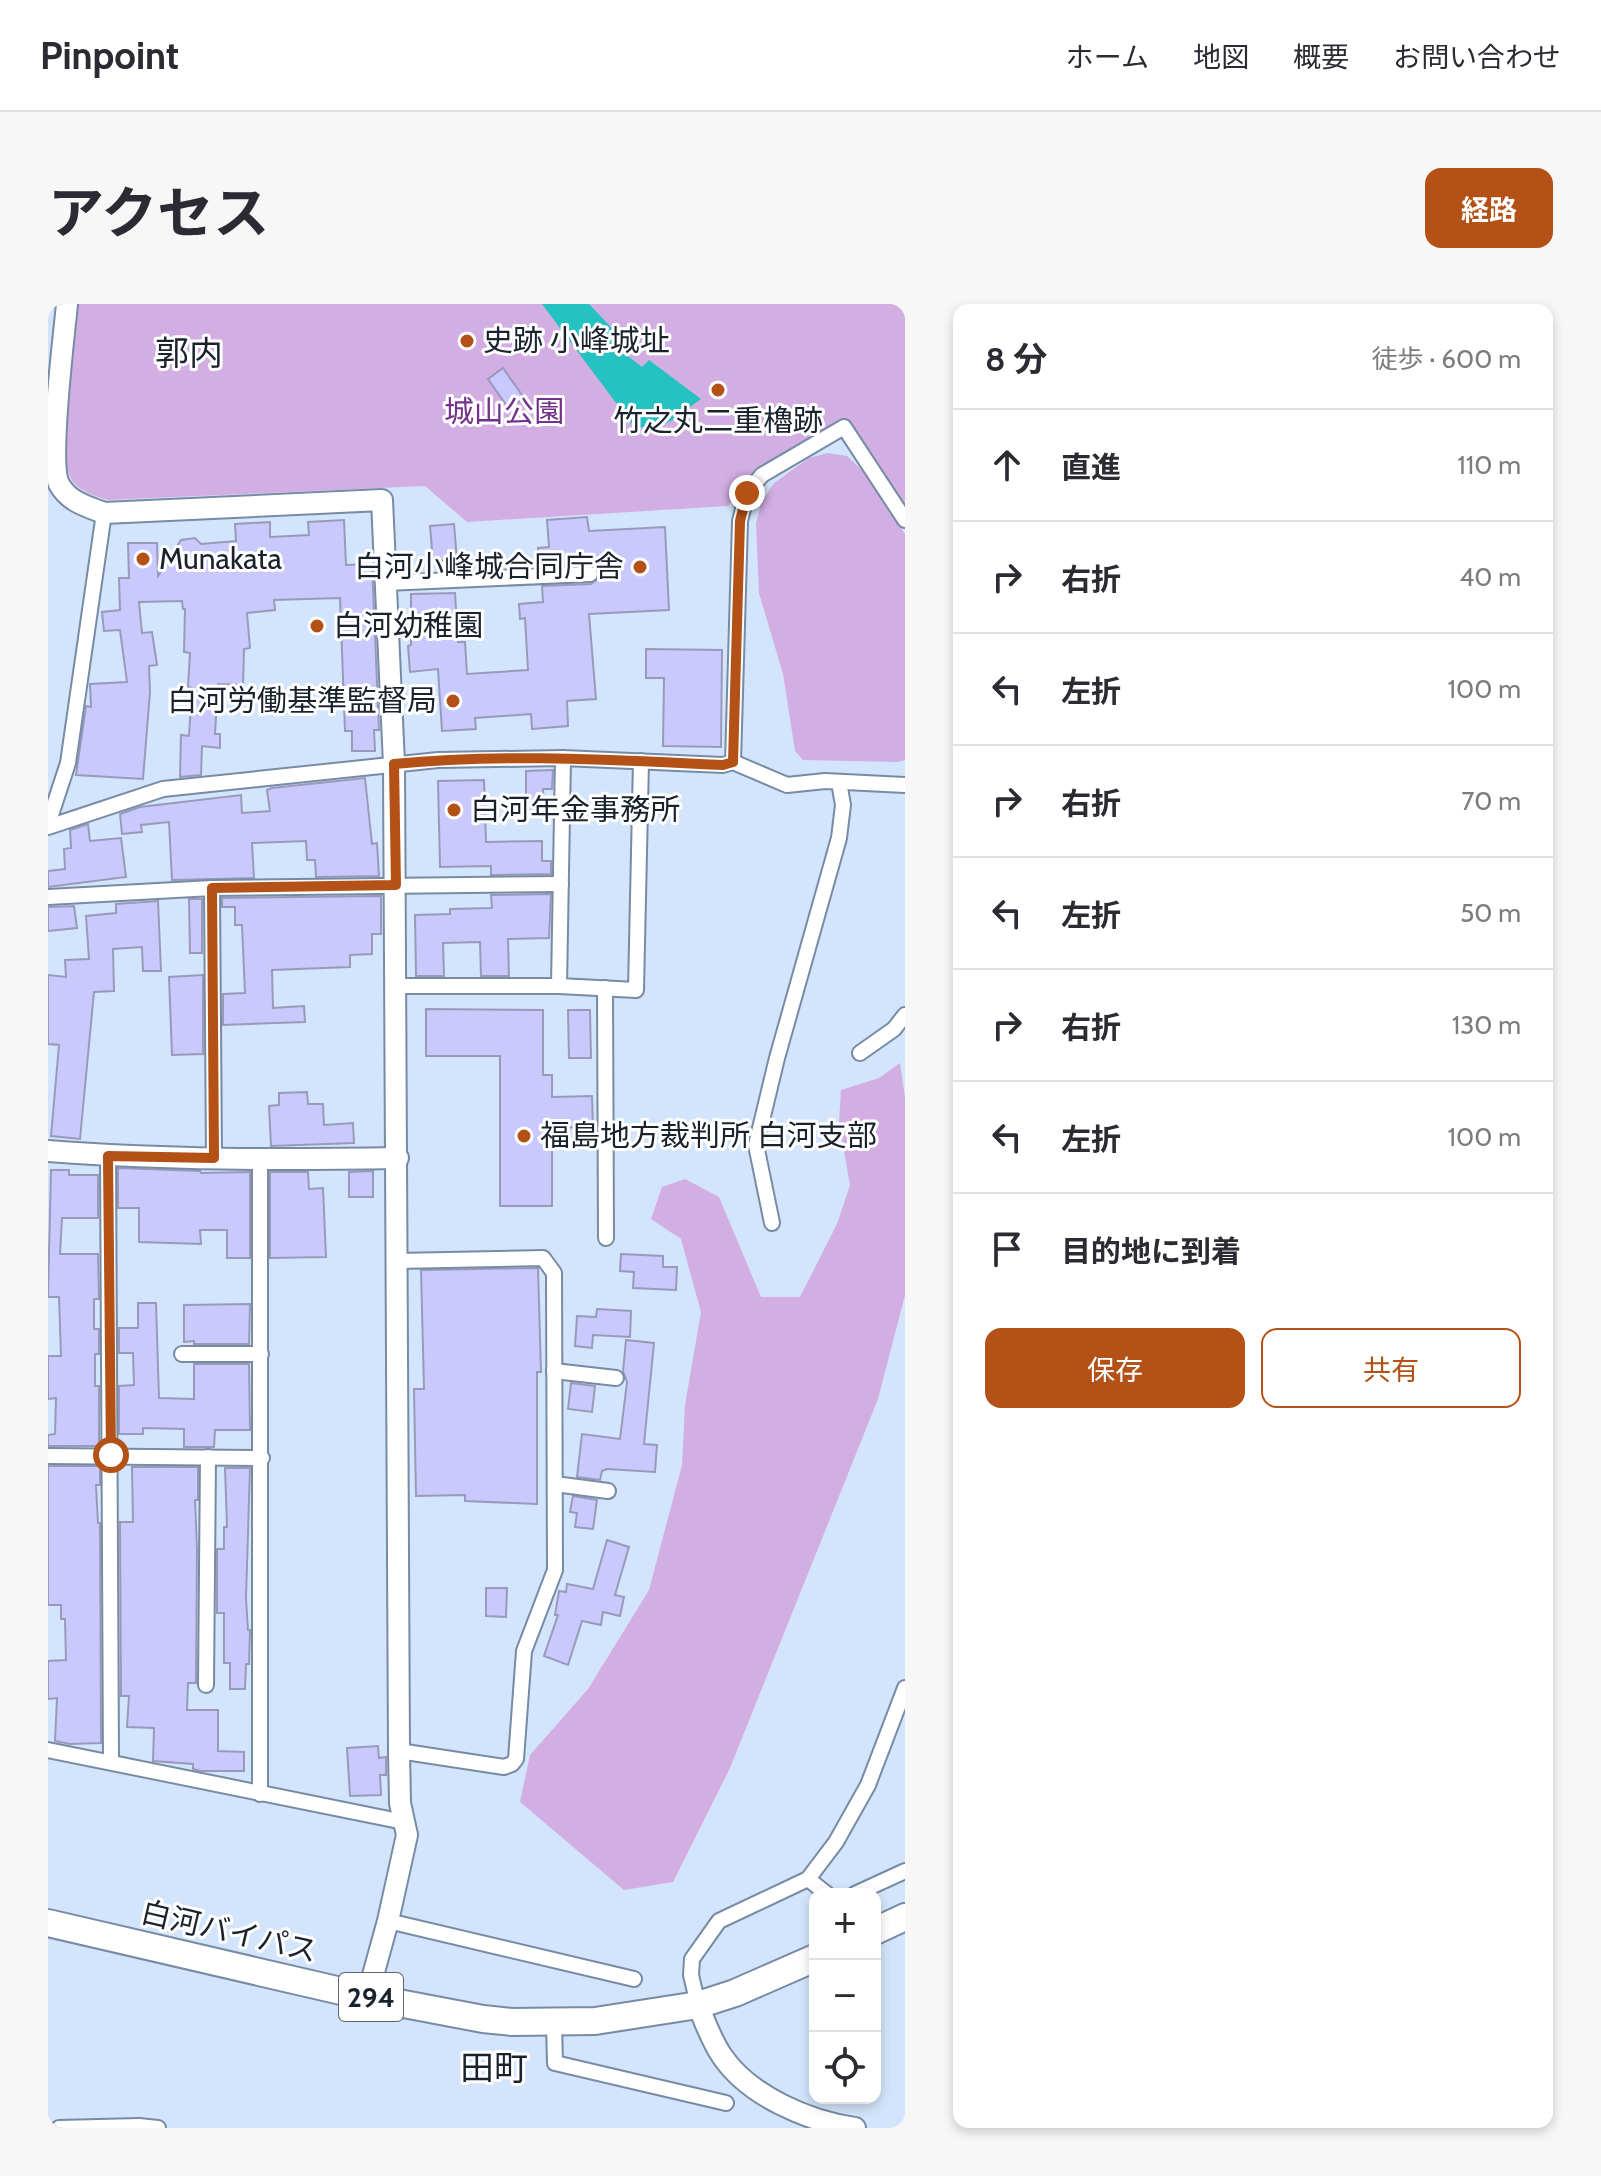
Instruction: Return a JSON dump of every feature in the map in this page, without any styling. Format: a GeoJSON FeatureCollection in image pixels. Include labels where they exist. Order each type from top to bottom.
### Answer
{"type":"FeatureCollection","features":[{"type":"Feature","properties":{"kind":"highway"},"geometry":{"type":"LineString","coordinates":[[881,1928],[905,1917]]}},
{"type":"Feature","properties":{"kind":"highway","name":"白河バイパス"},"geometry":{"type":"LineString","coordinates":[[48,1923],[367,1997],[483,2019],[554,2024],[621,2018],[698,2005],[765,1981],[811,1960]]}},
{"type":"Feature","properties":{"kind":"street"},"geometry":{"type":"LineString","coordinates":[[67,304],[55,446],[57,481],[71,501],[104,513],[382,500],[394,764],[399,1751],[400,1803],[407,1835],[367,1997]]}},
{"type":"Feature","properties":{"kind":"street"},"geometry":{"type":"LineString","coordinates":[[733,762],[740,521],[747,493],[762,475],[844,427],[905,520]]}},
{"type":"Feature","properties":{"kind":"street"},"geometry":{"type":"LineString","coordinates":[[48,826],[68,763],[104,513]]}},
{"type":"Feature","properties":{"kind":"street"},"geometry":{"type":"LineString","coordinates":[[386,583],[590,574]]}},
{"type":"Feature","properties":{"kind":"street"},"geometry":{"type":"LineString","coordinates":[[48,826],[163,789],[438,760],[563,758],[723,765],[733,762],[787,785],[839,782],[905,785]]}},
{"type":"Feature","properties":{"kind":"street"},"geometry":{"type":"LineString","coordinates":[[559,986],[563,758]]}},
{"type":"Feature","properties":{"kind":"street"},"geometry":{"type":"LineString","coordinates":[[395,986],[559,986],[636,990],[641,761]]}},
{"type":"Feature","properties":{"kind":"street"},"geometry":{"type":"LineString","coordinates":[[772,1223],[756,1145],[781,1043],[839,838],[843,805],[839,782]]}},
{"type":"Feature","properties":{"kind":"street"},"geometry":{"type":"LineString","coordinates":[[48,897],[212,888],[561,884]]}},
{"type":"Feature","properties":{"kind":"street"},"geometry":{"type":"LineString","coordinates":[[212,888],[214,1158]]}},
{"type":"Feature","properties":{"kind":"street"},"geometry":{"type":"LineString","coordinates":[[605,988],[606,1238]]}},
{"type":"Feature","properties":{"kind":"street"},"geometry":{"type":"LineString","coordinates":[[860,1053],[894,1029],[905,1015]]}},
{"type":"Feature","properties":{"kind":"street"},"geometry":{"type":"LineString","coordinates":[[48,1151],[108,1156],[260,1160],[398,1158]]}},
{"type":"Feature","properties":{"kind":"street"},"geometry":{"type":"LineString","coordinates":[[108,1156],[111,1761]]}},
{"type":"Feature","properties":{"kind":"street"},"geometry":{"type":"LineString","coordinates":[[260,1160],[260,1794]]}},
{"type":"Feature","properties":{"kind":"street"},"geometry":{"type":"LineString","coordinates":[[397,1261],[543,1258],[554,1273],[555,1484],[555,1570],[524,1651],[516,1759],[504,1767],[399,1751]]}},
{"type":"Feature","properties":{"kind":"street"},"geometry":{"type":"LineString","coordinates":[[182,1354],[261,1354]]}},
{"type":"Feature","properties":{"kind":"street"},"geometry":{"type":"LineString","coordinates":[[554,1371],[616,1378]]}},
{"type":"Feature","properties":{"kind":"street"},"geometry":{"type":"LineString","coordinates":[[48,1456],[262,1458]]}},
{"type":"Feature","properties":{"kind":"street"},"geometry":{"type":"LineString","coordinates":[[206,1685],[208,1457]]}},
{"type":"Feature","properties":{"kind":"street"},"geometry":{"type":"LineString","coordinates":[[555,1484],[608,1491]]}},
{"type":"Feature","properties":{"kind":"street"},"geometry":{"type":"LineString","coordinates":[[843,2127],[770,2098],[739,2076],[718,2049],[698,2005],[691,1975],[692,1959],[719,1921],[808,1879],[836,1842],[868,1785],[905,1688]]}},
{"type":"Feature","properties":{"kind":"street"},"geometry":{"type":"LineString","coordinates":[[48,1750],[404,1822]]}},
{"type":"Feature","properties":{"kind":"street"},"geometry":{"type":"LineString","coordinates":[[868,1888],[905,1871]]}},
{"type":"Feature","properties":{"kind":"street"},"geometry":{"type":"LineString","coordinates":[[808,1879],[819,1888]]}},
{"type":"Feature","properties":{"kind":"street"},"geometry":{"type":"LineString","coordinates":[[388,1921],[634,1979]]}},
{"type":"Feature","properties":{"kind":"street"},"geometry":{"type":"LineString","coordinates":[[554,2024],[555,2063],[726,2103]]}},
{"type":"Feature","properties":{"kind":"street"},"geometry":{"type":"LineString","coordinates":[[59,2128],[158,2128]]}},
{"type":"Feature","properties":{"kind":"green space","name":"城山公園"},"geometry":{"type":"Polygon","coordinates":[[[75,304],[905,304],[905,517],[843,421],[749,479],[728,506],[467,522],[425,486],[107,500],[77,486],[68,470],[64,425],[75,304]]]}},
{"type":"Feature","properties":{"kind":"green space"},"geometry":{"type":"Polygon","coordinates":[[[828,453],[847,456],[864,472],[905,534],[905,760],[898,762],[803,760],[795,751],[783,674],[759,593],[756,524],[761,503],[774,483],[809,458],[828,453]]]}},
{"type":"Feature","properties":{"kind":"green space"},"geometry":{"type":"Polygon","coordinates":[[[900,1063],[905,1098],[905,1295],[878,1399],[730,1768],[673,1882],[624,1890],[520,1802],[530,1755],[588,1689],[649,1590],[682,1465],[685,1405],[701,1312],[681,1239],[651,1219],[662,1187],[685,1179],[719,1197],[761,1297],[800,1297],[837,1224],[850,1185],[839,1122],[841,1090],[879,1078],[900,1063]]]}},
{"type":"Feature","properties":{"kind":"shaded area"},"geometry":{"type":"Polygon","coordinates":[[[542,304],[589,304],[625,342],[620,350],[642,367],[649,360],[701,399],[668,423],[650,428],[631,423],[542,304]]]}},
{"type":"Feature","properties":{"kind":"building"},"geometry":{"type":"Polygon","coordinates":[[[503,368],[524,398],[509,409],[488,379],[503,368]]]}},
{"type":"Feature","properties":{"kind":"building"},"geometry":{"type":"Polygon","coordinates":[[[587,517],[589,531],[665,527],[669,610],[589,614],[596,699],[567,701],[568,726],[532,729],[531,714],[475,718],[476,729],[442,731],[438,669],[410,672],[411,594],[455,593],[458,642],[465,642],[467,674],[528,670],[525,618],[520,619],[519,604],[543,602],[542,586],[591,584],[600,574],[598,568],[590,564],[540,566],[538,548],[549,547],[547,520],[587,517]]]}},
{"type":"Feature","properties":{"kind":"building"},"geometry":{"type":"Polygon","coordinates":[[[344,520],[346,565],[372,564],[379,730],[374,730],[375,751],[352,751],[352,731],[345,731],[340,598],[274,600],[275,610],[247,613],[250,648],[244,649],[243,685],[218,684],[215,734],[220,734],[220,748],[202,746],[201,775],[180,777],[181,735],[189,736],[192,688],[188,687],[190,653],[184,652],[185,609],[182,601],[139,602],[142,633],[152,632],[157,665],[149,666],[143,779],[76,775],[86,706],[91,707],[90,684],[127,682],[120,630],[104,631],[102,612],[120,610],[119,578],[129,578],[128,543],[157,543],[158,576],[181,540],[195,538],[201,544],[236,541],[235,524],[270,522],[270,537],[309,535],[308,522],[344,520]]]}},
{"type":"Feature","properties":{"kind":"building"},"geometry":{"type":"Polygon","coordinates":[[[454,524],[457,560],[433,561],[430,526],[454,524]]]}},
{"type":"Feature","properties":{"kind":"building"},"geometry":{"type":"Polygon","coordinates":[[[646,649],[722,650],[721,747],[663,746],[664,678],[646,678],[646,649]]]}},
{"type":"Feature","properties":{"kind":"building"},"geometry":{"type":"Polygon","coordinates":[[[553,770],[552,789],[543,789],[544,815],[526,815],[526,771],[553,770]]]}},
{"type":"Feature","properties":{"kind":"building"},"geometry":{"type":"Polygon","coordinates":[[[365,778],[372,844],[377,843],[379,876],[316,877],[315,860],[307,860],[306,841],[252,843],[254,878],[172,880],[169,822],[141,825],[142,832],[122,834],[120,814],[140,807],[241,795],[242,813],[270,811],[267,790],[272,788],[365,778]]]}},
{"type":"Feature","properties":{"kind":"building"},"geometry":{"type":"Polygon","coordinates":[[[484,780],[486,842],[542,841],[542,861],[551,861],[551,874],[491,875],[491,866],[440,867],[438,781],[484,780]]]}},
{"type":"Feature","properties":{"kind":"building"},"geometry":{"type":"Polygon","coordinates":[[[88,824],[90,841],[121,838],[126,877],[48,887],[48,871],[65,869],[64,849],[71,848],[70,830],[88,824]]]}},
{"type":"Feature","properties":{"kind":"building"},"geometry":{"type":"Polygon","coordinates":[[[551,894],[549,938],[508,939],[509,976],[481,976],[480,942],[443,943],[444,976],[416,976],[415,915],[450,914],[450,909],[492,908],[491,895],[551,894]]]}},
{"type":"Feature","properties":{"kind":"building"},"geometry":{"type":"Polygon","coordinates":[[[381,896],[381,934],[372,934],[372,954],[350,955],[350,967],[272,970],[273,1008],[304,1006],[305,1022],[223,1025],[223,994],[245,993],[242,925],[235,925],[235,907],[222,907],[222,898],[381,896]]]}},
{"type":"Feature","properties":{"kind":"building"},"geometry":{"type":"Polygon","coordinates":[[[189,899],[202,899],[202,953],[190,953],[189,899]]]}},
{"type":"Feature","properties":{"kind":"building"},"geometry":{"type":"Polygon","coordinates":[[[158,901],[161,971],[143,971],[142,947],[113,949],[114,991],[94,992],[80,1139],[51,1136],[59,1045],[48,1044],[48,975],[66,977],[65,960],[89,959],[86,916],[116,913],[116,904],[158,901]]]}},
{"type":"Feature","properties":{"kind":"building"},"geometry":{"type":"Polygon","coordinates":[[[74,906],[77,928],[48,931],[48,907],[74,906]]]}},
{"type":"Feature","properties":{"kind":"building"},"geometry":{"type":"Polygon","coordinates":[[[203,975],[203,1054],[172,1055],[169,977],[203,975]]]}},
{"type":"Feature","properties":{"kind":"building"},"geometry":{"type":"Polygon","coordinates":[[[426,1009],[543,1010],[543,1075],[552,1075],[552,1097],[592,1096],[593,1127],[552,1128],[552,1206],[500,1206],[500,1056],[426,1056],[426,1009]]]}},
{"type":"Feature","properties":{"kind":"building"},"geometry":{"type":"Polygon","coordinates":[[[568,1010],[590,1010],[591,1058],[569,1058],[568,1010]]]}},
{"type":"Feature","properties":{"kind":"building"},"geometry":{"type":"Polygon","coordinates":[[[307,1092],[308,1104],[323,1104],[324,1125],[353,1123],[354,1143],[271,1146],[269,1106],[279,1105],[279,1093],[307,1092]]]}},
{"type":"Feature","properties":{"kind":"building"},"geometry":{"type":"Polygon","coordinates":[[[118,1168],[201,1173],[250,1172],[250,1258],[227,1258],[227,1230],[200,1230],[201,1244],[139,1242],[139,1208],[118,1208],[118,1168]]]}},
{"type":"Feature","properties":{"kind":"building"},"geometry":{"type":"Polygon","coordinates":[[[51,1170],[69,1170],[69,1175],[98,1175],[98,1218],[62,1218],[60,1254],[98,1254],[99,1299],[94,1299],[94,1329],[99,1329],[95,1386],[99,1386],[99,1446],[48,1446],[48,1435],[55,1434],[56,1398],[48,1399],[48,1356],[61,1356],[59,1297],[48,1297],[51,1170]]]}},
{"type":"Feature","properties":{"kind":"building"},"geometry":{"type":"Polygon","coordinates":[[[373,1171],[373,1197],[349,1197],[349,1172],[373,1171]]]}},
{"type":"Feature","properties":{"kind":"building"},"geometry":{"type":"Polygon","coordinates":[[[270,1172],[308,1172],[309,1189],[323,1188],[326,1257],[270,1258],[270,1172]]]}},
{"type":"Feature","properties":{"kind":"building"},"geometry":{"type":"Polygon","coordinates":[[[621,1254],[663,1256],[663,1267],[677,1267],[676,1290],[633,1288],[634,1272],[620,1271],[621,1254]]]}},
{"type":"Feature","properties":{"kind":"building"},"geometry":{"type":"Polygon","coordinates":[[[538,1268],[541,1372],[537,1372],[537,1504],[465,1501],[465,1495],[416,1496],[414,1389],[424,1389],[421,1270],[538,1268]]]}},
{"type":"Feature","properties":{"kind":"building"},"geometry":{"type":"Polygon","coordinates":[[[138,1303],[156,1303],[159,1398],[194,1399],[194,1364],[249,1364],[250,1430],[215,1430],[214,1447],[184,1447],[184,1429],[143,1428],[143,1434],[119,1434],[119,1386],[134,1385],[133,1353],[119,1353],[119,1328],[138,1328],[138,1303]]]}},
{"type":"Feature","properties":{"kind":"building"},"geometry":{"type":"Polygon","coordinates":[[[250,1304],[249,1344],[184,1342],[184,1305],[250,1304]]]}},
{"type":"Feature","properties":{"kind":"building"},"geometry":{"type":"Polygon","coordinates":[[[597,1309],[631,1311],[630,1337],[593,1335],[592,1348],[575,1346],[577,1316],[596,1317],[597,1309]]]}},
{"type":"Feature","properties":{"kind":"building"},"geometry":{"type":"Polygon","coordinates":[[[626,1340],[654,1343],[644,1444],[657,1445],[655,1472],[607,1469],[602,1471],[600,1480],[577,1477],[582,1434],[620,1439],[627,1382],[623,1371],[626,1340]]]}},
{"type":"Feature","properties":{"kind":"building"},"geometry":{"type":"Polygon","coordinates":[[[571,1383],[595,1386],[592,1412],[568,1409],[571,1383]]]}},
{"type":"Feature","properties":{"kind":"building"},"geometry":{"type":"Polygon","coordinates":[[[48,1466],[100,1466],[100,1485],[96,1485],[100,1523],[101,1743],[55,1741],[57,1698],[48,1699],[48,1661],[66,1660],[65,1619],[61,1619],[61,1605],[48,1605],[48,1466]]]}},
{"type":"Feature","properties":{"kind":"building"},"geometry":{"type":"Polygon","coordinates":[[[132,1467],[198,1467],[198,1500],[195,1500],[196,1683],[188,1683],[187,1710],[218,1710],[218,1751],[244,1752],[244,1771],[200,1771],[193,1769],[193,1764],[153,1761],[154,1728],[127,1727],[129,1696],[121,1696],[120,1522],[133,1522],[132,1467]]]}},
{"type":"Feature","properties":{"kind":"building"},"geometry":{"type":"Polygon","coordinates":[[[225,1468],[250,1468],[246,1598],[250,1630],[245,1689],[230,1689],[230,1663],[224,1663],[224,1613],[217,1613],[217,1549],[224,1549],[224,1527],[227,1527],[225,1468]]]}},
{"type":"Feature","properties":{"kind":"building"},"geometry":{"type":"Polygon","coordinates":[[[573,1496],[597,1500],[593,1529],[575,1527],[577,1513],[570,1512],[573,1496]]]}},
{"type":"Feature","properties":{"kind":"building"},"geometry":{"type":"Polygon","coordinates":[[[607,1540],[629,1547],[615,1595],[624,1597],[620,1616],[603,1612],[601,1625],[582,1621],[568,1665],[544,1656],[558,1615],[555,1615],[559,1591],[566,1592],[567,1584],[593,1589],[607,1540]]]}},
{"type":"Feature","properties":{"kind":"building"},"geometry":{"type":"Polygon","coordinates":[[[486,1588],[507,1588],[506,1617],[486,1616],[486,1588]]]}},
{"type":"Feature","properties":{"kind":"building"},"geometry":{"type":"Polygon","coordinates":[[[378,1746],[379,1758],[386,1757],[386,1775],[380,1775],[381,1795],[350,1796],[347,1748],[378,1746]]]}},
{"type":"Feature","properties":{"kind":"place","name":"史跡 小峰城址"},"geometry":{"type":"Point","coordinates":[467,341]}},
{"type":"Feature","properties":{"kind":"place","name":"竹之丸二重櫓跡"},"geometry":{"type":"Point","coordinates":[718,390]}},
{"type":"Feature","properties":{"kind":"place","name":"Munakata"},"geometry":{"type":"Point","coordinates":[143,559]}},
{"type":"Feature","properties":{"kind":"place","name":"白河小峰城合同庁舎"},"geometry":{"type":"Point","coordinates":[640,567]}},
{"type":"Feature","properties":{"kind":"place","name":"白河幼稚園"},"geometry":{"type":"Point","coordinates":[317,626]}},
{"type":"Feature","properties":{"kind":"place","name":"白河労働基準監督局"},"geometry":{"type":"Point","coordinates":[453,701]}},
{"type":"Feature","properties":{"kind":"place","name":"白河年金事務所"},"geometry":{"type":"Point","coordinates":[454,810]}},
{"type":"Feature","properties":{"kind":"place","name":"福島地方裁判所 白河支部"},"geometry":{"type":"Point","coordinates":[524,1136]}},
{"type":"Feature","properties":{"kind":"district","name":"郭内"},"geometry":{"type":"Point","coordinates":[189,353]}},
{"type":"Feature","properties":{"kind":"district","name":"田町"},"geometry":{"type":"Point","coordinates":[494,2068]}},
{"type":"Feature","properties":{"kind":"route"},"geometry":{"type":"LineString","coordinates":[[111,1455],[108,1156],[214,1158],[212,888],[396,885],[394,764],[438,760],[563,758],[723,765],[733,762],[740,521],[747,493]]}}]}
